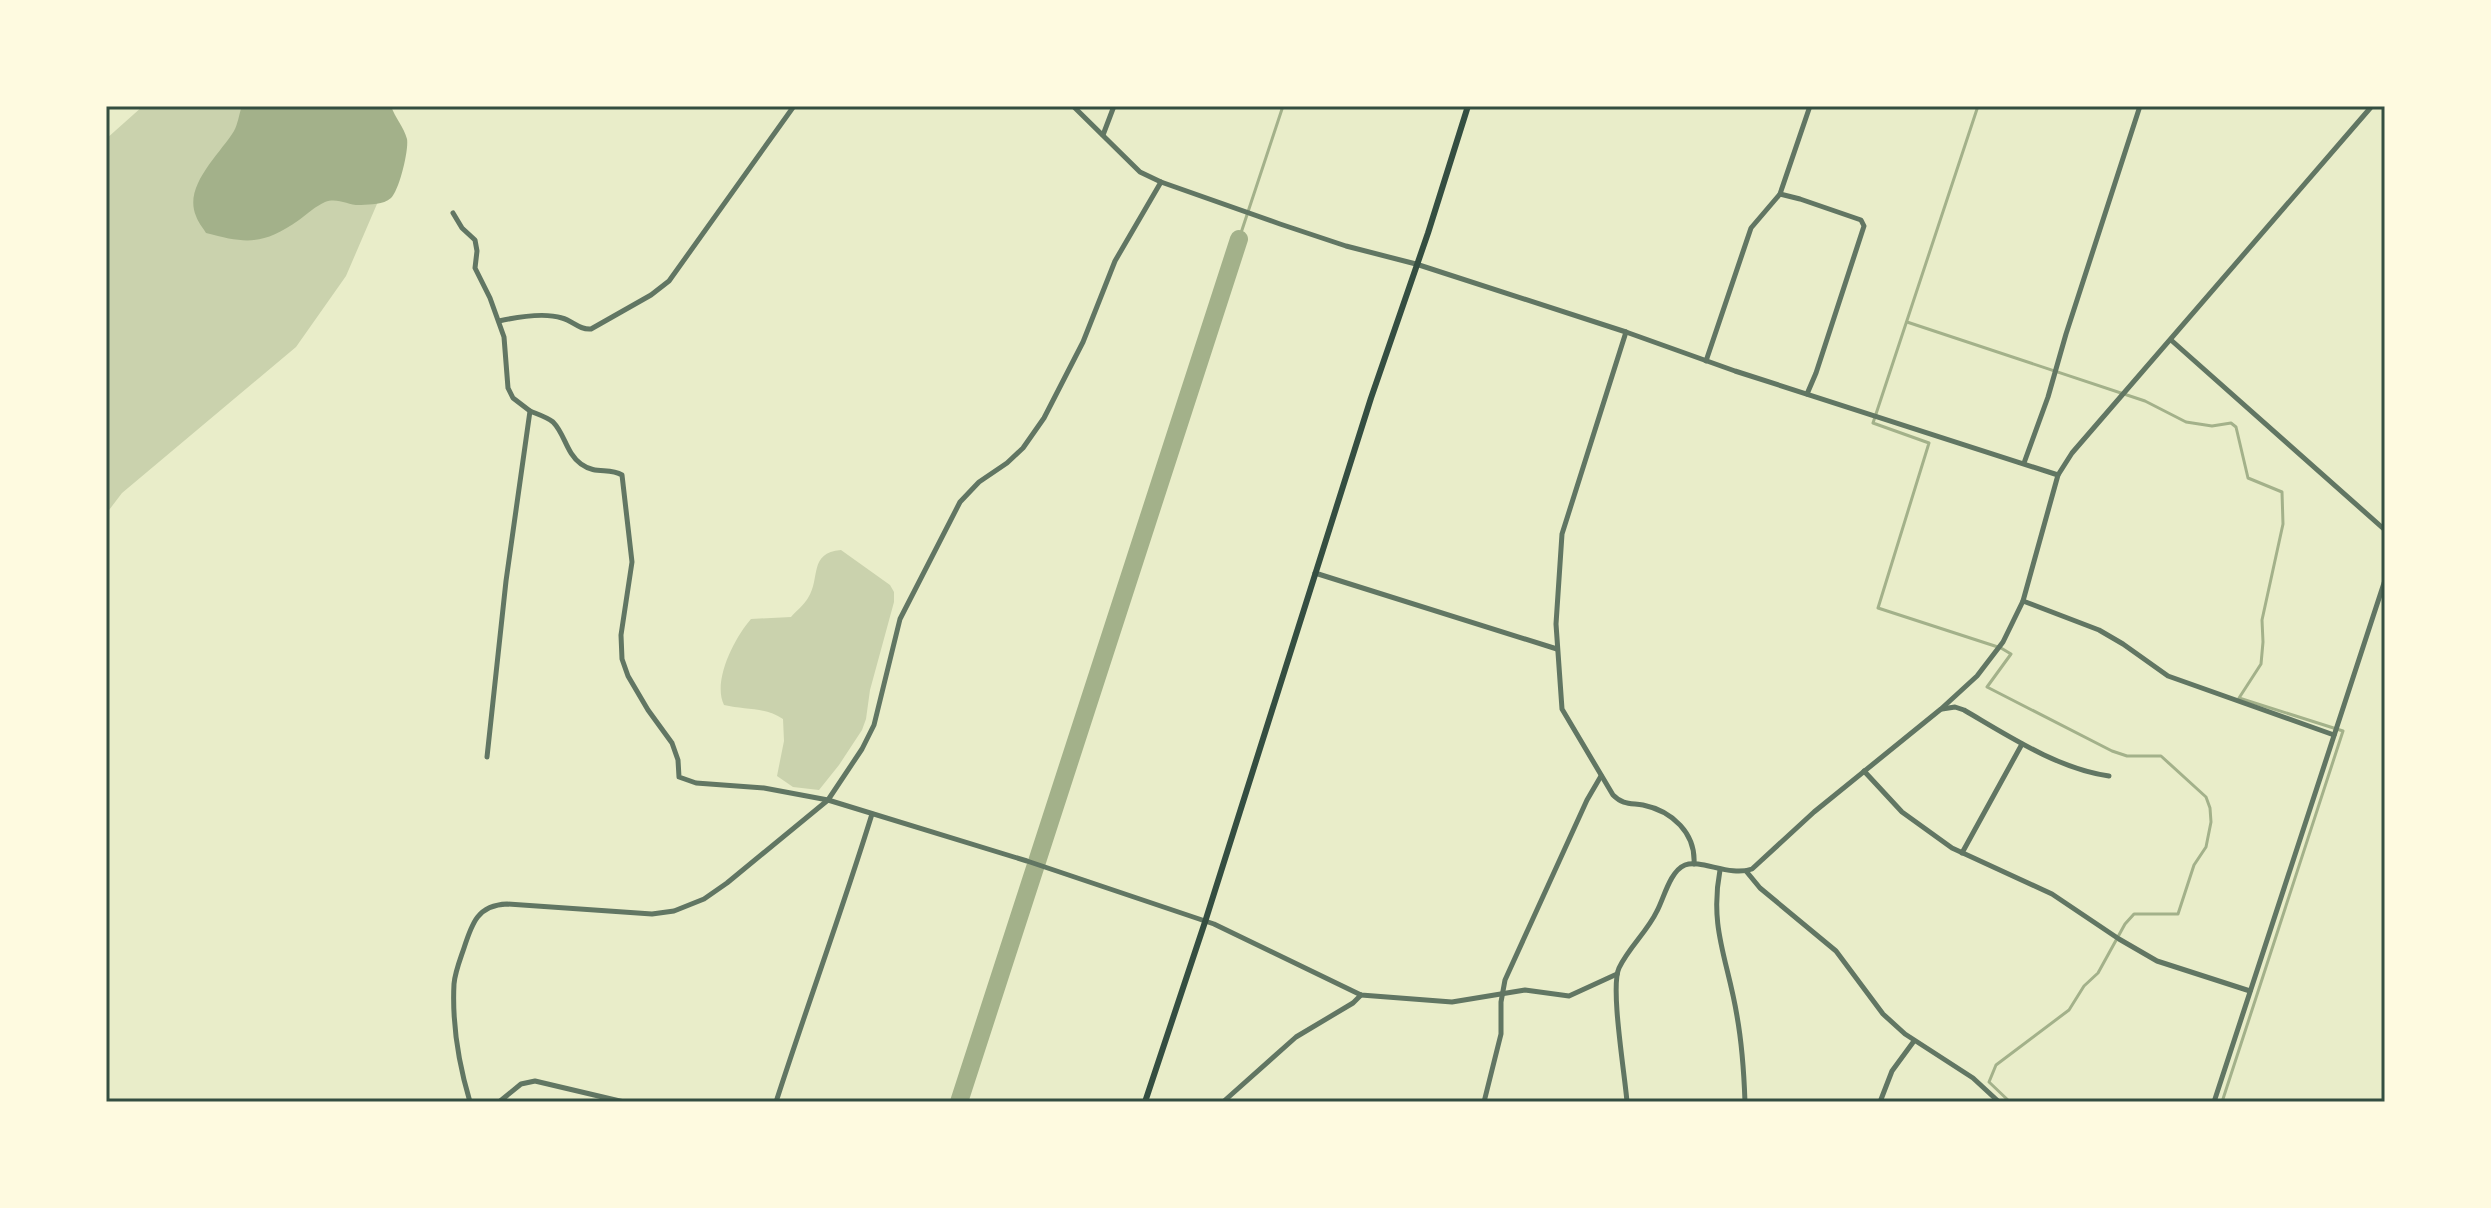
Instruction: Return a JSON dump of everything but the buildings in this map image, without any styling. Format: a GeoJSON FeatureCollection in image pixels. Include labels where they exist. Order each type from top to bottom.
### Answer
{"type":"FeatureCollection","features":[{"type":"Feature","properties":{"kind":"main road"},"geometry":{"type":"LineString","coordinates":[[1145,1102],[1468,106]]}},
{"type":"Feature","properties":{"kind":"street"},"geometry":{"type":"LineString","coordinates":[[499,321],[559,317],[591,329],[651,295],[669,281],[794,106]]}},
{"type":"Feature","properties":{"kind":"street"},"geometry":{"type":"LineString","coordinates":[[1073,106],[1140,172],[1161,182],[1346,246],[1416,264],[2058,475]]}},
{"type":"Feature","properties":{"kind":"street"},"geometry":{"type":"LineString","coordinates":[[1103,135],[1114,106]]}},
{"type":"Feature","properties":{"kind":"street"},"geometry":{"type":"LineString","coordinates":[[1706,361],[1751,228],[1780,194],[1810,106]]}},
{"type":"Feature","properties":{"kind":"street"},"geometry":{"type":"LineString","coordinates":[[2024,463],[2048,397],[2140,106]]}},
{"type":"Feature","properties":{"kind":"street"},"geometry":{"type":"LineString","coordinates":[[1627,1102],[1616,997],[1617,974],[1653,919],[1676,872],[1683,866],[1694,864],[1720,870],[1746,871],[1758,864],[1814,812],[1977,676],[2003,642],[2023,601],[2058,475],[2072,453],[2372,106]]}},
{"type":"Feature","properties":{"kind":"street"},"geometry":{"type":"LineString","coordinates":[[470,1102],[460,1069],[454,985],[467,938],[482,911],[495,904],[507,904],[652,914],[674,911],[704,899],[727,883],[828,800],[874,725],[900,619],[960,502],[979,482],[1023,448],[1044,418],[1083,342],[1115,261],[1161,182]]}},
{"type":"Feature","properties":{"kind":"street"},"geometry":{"type":"LineString","coordinates":[[1780,194],[1861,220],[1864,226],[1807,394]]}},
{"type":"Feature","properties":{"kind":"street"},"geometry":{"type":"LineString","coordinates":[[453,213],[462,228],[475,240],[475,268],[499,321],[507,355],[508,388],[513,398],[553,423],[569,453],[579,463],[593,472],[622,475],[632,562],[621,635],[622,659],[648,710],[675,749],[679,777],[696,783],[764,788],[828,800],[1027,861],[1205,922],[1361,995],[1452,1002],[1525,990],[1569,996],[1617,974]]}},
{"type":"Feature","properties":{"kind":"street"},"geometry":{"type":"LineString","coordinates":[[1626,332],[1562,534],[1556,624],[1562,709],[1619,802],[1653,808],[1678,823],[1690,839],[1694,864]]}},
{"type":"Feature","properties":{"kind":"street"},"geometry":{"type":"LineString","coordinates":[[2171,340],[2385,530]]}},
{"type":"Feature","properties":{"kind":"street"},"geometry":{"type":"LineString","coordinates":[[487,757],[506,581],[530,411]]}},
{"type":"Feature","properties":{"kind":"street"},"geometry":{"type":"LineString","coordinates":[[1315,573],[1557,649]]}},
{"type":"Feature","properties":{"kind":"street"},"geometry":{"type":"LineString","coordinates":[[2214,1102],[2385,580]]}},
{"type":"Feature","properties":{"kind":"street"},"geometry":{"type":"LineString","coordinates":[[2023,601],[2099,630],[2168,676],[2334,735]]}},
{"type":"Feature","properties":{"kind":"street"},"geometry":{"type":"LineString","coordinates":[[1941,709],[1955,707],[1964,710],[2022,744],[2092,774],[2109,776]]}},
{"type":"Feature","properties":{"kind":"street"},"geometry":{"type":"LineString","coordinates":[[1962,853],[2022,744]]}},
{"type":"Feature","properties":{"kind":"street"},"geometry":{"type":"LineString","coordinates":[[1864,771],[1902,812],[1939,840],[2052,894],[2157,961],[2250,991]]}},
{"type":"Feature","properties":{"kind":"street"},"geometry":{"type":"LineString","coordinates":[[1484,1102],[1501,1034],[1505,980],[1587,800],[1602,775]]}},
{"type":"Feature","properties":{"kind":"street"},"geometry":{"type":"LineString","coordinates":[[776,1102],[872,814]]}},
{"type":"Feature","properties":{"kind":"street"},"geometry":{"type":"LineString","coordinates":[[1720,870],[1716,887],[1716,928],[1738,1017],[1745,1102]]}},
{"type":"Feature","properties":{"kind":"street"},"geometry":{"type":"LineString","coordinates":[[1746,871],[1760,888],[1836,951],[1883,1014],[1914,1041],[1973,1078],[1999,1102]]}},
{"type":"Feature","properties":{"kind":"street"},"geometry":{"type":"LineString","coordinates":[[1223,1102],[1296,1037],[1361,995]]}},
{"type":"Feature","properties":{"kind":"street"},"geometry":{"type":"LineString","coordinates":[[1880,1102],[1892,1071],[1914,1041]]}},
{"type":"Feature","properties":{"kind":"street"},"geometry":{"type":"LineString","coordinates":[[499,1102],[526,1082],[535,1081],[624,1102]]}},
{"type":"Feature","properties":{"kind":"shaded area"},"geometry":{"type":"Polygon","coordinates":[[[143,106],[372,106],[386,183],[346,276],[296,347],[122,493],[106,514],[106,139],[143,106]]]}},
{"type":"Feature","properties":{"kind":"shaded area"},"geometry":{"type":"Polygon","coordinates":[[[242,106],[391,106],[407,139],[403,170],[394,194],[377,204],[325,202],[265,238],[244,240],[206,233],[196,216],[194,193],[205,171],[234,131],[242,106]]]}},
{"type":"Feature","properties":{"kind":"shaded area"},"geometry":{"type":"Polygon","coordinates":[[[841,550],[890,585],[894,602],[862,730],[819,790],[793,787],[777,776],[784,741],[783,719],[762,711],[724,705],[721,695],[723,672],[732,648],[751,619],[791,617],[812,590],[819,561],[831,552],[841,550]]]}},
{"type":"Feature","properties":{"kind":"waterway"},"geometry":{"type":"LineString","coordinates":[[1239,239],[1283,106]]}},
{"type":"Feature","properties":{"kind":"waterway"},"geometry":{"type":"LineString","coordinates":[[1978,106],[1873,423],[1929,443],[1878,608],[2001,648],[2011,654],[1987,687],[2112,751],[2127,756],[2161,756],[2206,797],[2211,822],[2206,847],[2194,865],[2178,914],[2134,914],[2125,924],[2098,973],[2084,986],[2069,1010],[1996,1065],[1989,1082],[2010,1102]]}},
{"type":"Feature","properties":{"kind":"waterway"},"geometry":{"type":"LineString","coordinates":[[959,1102],[1239,239]]}},
{"type":"Feature","properties":{"kind":"waterway"},"geometry":{"type":"LineString","coordinates":[[1907,322],[2145,401],[2186,422],[2212,426],[2231,423],[2236,427],[2248,478],[2282,492],[2283,524],[2262,620],[2261,664],[2239,698],[2343,731],[2222,1102]]}}]}
